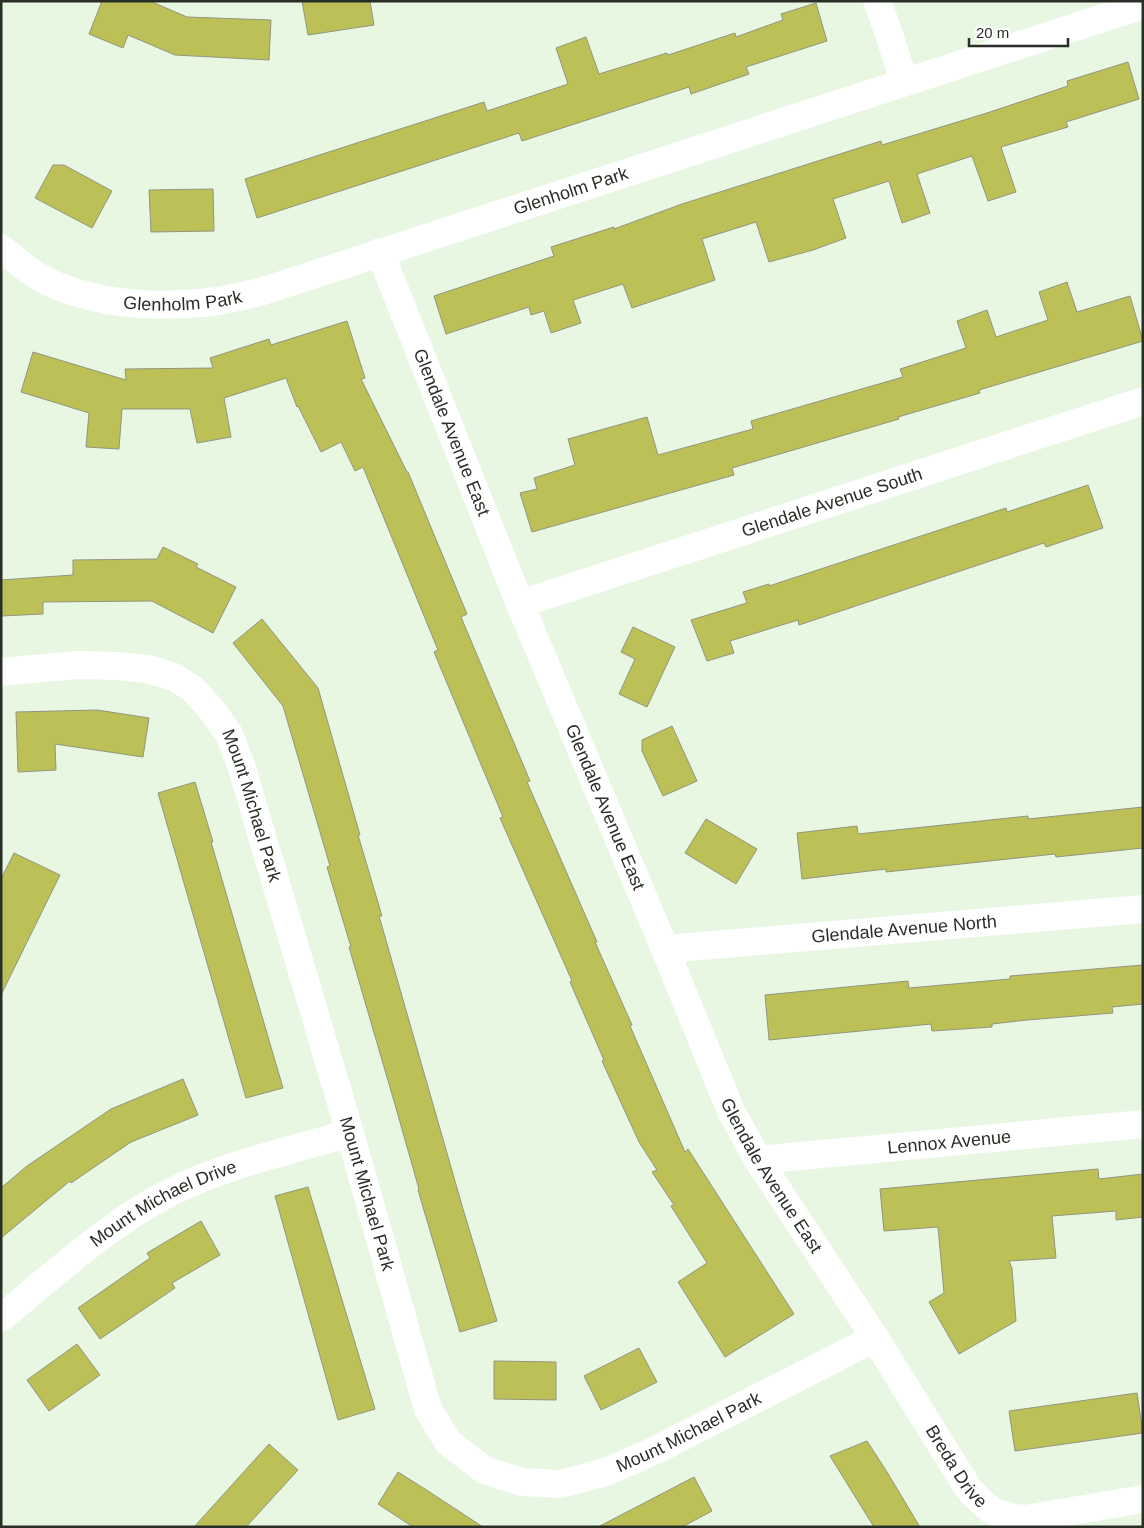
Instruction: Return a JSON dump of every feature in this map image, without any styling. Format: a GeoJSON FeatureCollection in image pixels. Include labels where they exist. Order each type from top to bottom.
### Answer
{"type":"FeatureCollection","features":[{"type":"Feature","properties":{"kind":"street"},"geometry":{"type":"LineString","coordinates":[[876,1],[904,82]]}},
{"type":"Feature","properties":{"kind":"street","name":"Glenholm Park"},"geometry":{"type":"LineString","coordinates":[[1,248],[25,268],[54,285],[90,296],[128,303],[173,305],[220,301],[260,292],[1143,5]]}},
{"type":"Feature","properties":{"kind":"street","name":"Glendale Avenue East"},"geometry":{"type":"LineString","coordinates":[[380,252],[520,604],[731,1111],[758,1160],[875,1338]]}},
{"type":"Feature","properties":{"kind":"street","name":"Glendale Avenue South"},"geometry":{"type":"LineString","coordinates":[[520,604],[1143,401]]}},
{"type":"Feature","properties":{"kind":"street","name":"Mount Michael Park"},"geometry":{"type":"LineString","coordinates":[[1,672],[76,665],[148,669],[174,678],[194,689],[229,734],[241,765],[350,1133],[428,1409],[448,1442],[484,1470],[522,1482],[561,1484],[606,1472],[658,1449],[875,1338]]}},
{"type":"Feature","properties":{"kind":"street","name":"Glendale Avenue North"},"geometry":{"type":"LineString","coordinates":[[665,949],[1143,909]]}},
{"type":"Feature","properties":{"kind":"street","name":"Lennox Avenue"},"geometry":{"type":"LineString","coordinates":[[758,1160],[1143,1124]]}},
{"type":"Feature","properties":{"kind":"street","name":"Mount Michael Drive"},"geometry":{"type":"LineString","coordinates":[[1,1318],[82,1251],[132,1214],[169,1193],[201,1178],[350,1133]]}},
{"type":"Feature","properties":{"kind":"street","name":"Breda Drive"},"geometry":{"type":"LineString","coordinates":[[875,1338],[968,1488],[985,1507],[1006,1517],[1025,1519],[1143,1499]]}},
{"type":"Feature","properties":{"kind":"building"},"geometry":{"type":"Polygon","coordinates":[[[102,1],[150,1],[187,17],[271,20],[269,60],[175,55],[128,35],[123,48],[89,34],[102,1]]]}},
{"type":"Feature","properties":{"kind":"building"},"geometry":{"type":"Polygon","coordinates":[[[302,1],[370,1],[374,25],[308,35],[302,1]]]}},
{"type":"Feature","properties":{"kind":"building"},"geometry":{"type":"Polygon","coordinates":[[[816,3],[827,41],[746,67],[749,74],[691,94],[689,87],[522,141],[519,133],[257,218],[245,179],[484,102],[487,111],[568,84],[556,48],[586,37],[599,74],[667,53],[668,55],[735,33],[736,37],[783,20],[781,14],[816,3]]]}},
{"type":"Feature","properties":{"kind":"building"},"geometry":{"type":"Polygon","coordinates":[[[1128,62],[1139,99],[1066,122],[1068,127],[1001,147],[1016,192],[988,201],[972,156],[917,174],[930,213],[902,223],[889,181],[833,199],[846,238],[813,250],[769,262],[756,222],[702,239],[715,280],[632,308],[623,284],[573,300],[581,323],[551,333],[544,311],[531,315],[529,307],[446,334],[434,296],[554,256],[551,247],[614,227],[614,229],[682,204],[881,141],[882,145],[987,113],[1068,86],[1067,81],[1128,62]]]}},
{"type":"Feature","properties":{"kind":"building"},"geometry":{"type":"Polygon","coordinates":[[[53,165],[64,165],[112,191],[92,228],[35,198],[53,165]]]}},
{"type":"Feature","properties":{"kind":"building"},"geometry":{"type":"Polygon","coordinates":[[[213,189],[214,231],[151,232],[149,190],[213,189]]]}},
{"type":"Feature","properties":{"kind":"building"},"geometry":{"type":"Polygon","coordinates":[[[1067,282],[1077,312],[1130,296],[1143,341],[979,390],[980,393],[898,417],[899,419],[732,468],[734,475],[532,532],[520,493],[537,489],[534,478],[575,465],[568,439],[647,417],[658,455],[753,429],[751,421],[903,377],[900,369],[966,348],[957,321],[987,310],[996,337],[1048,320],[1039,292],[1067,282]]]}},
{"type":"Feature","properties":{"kind":"building"},"geometry":{"type":"Polygon","coordinates":[[[347,321],[365,378],[361,379],[408,472],[467,614],[461,617],[530,781],[527,782],[597,942],[595,942],[632,1025],[630,1026],[685,1152],[688,1149],[794,1314],[725,1357],[678,1282],[707,1263],[671,1206],[674,1205],[652,1172],[657,1170],[639,1142],[602,1061],[604,1060],[570,982],[572,981],[500,818],[503,817],[434,652],[438,650],[363,467],[355,471],[341,442],[321,452],[297,407],[286,378],[224,398],[231,437],[197,443],[190,409],[122,409],[119,449],[86,447],[89,413],[21,392],[33,352],[126,380],[125,369],[213,368],[210,358],[269,339],[271,345],[347,321]]]}},
{"type":"Feature","properties":{"kind":"building"},"geometry":{"type":"Polygon","coordinates":[[[1088,485],[1103,528],[1046,547],[1044,543],[799,625],[798,620],[730,641],[734,653],[707,661],[691,620],[747,603],[743,592],[769,584],[769,586],[1006,508],[1007,512],[1088,485]]]}},
{"type":"Feature","properties":{"kind":"building"},"geometry":{"type":"Polygon","coordinates":[[[163,547],[198,564],[196,567],[236,587],[213,633],[152,601],[43,602],[43,614],[1,616],[1,580],[73,575],[73,560],[157,559],[163,547]]]}},
{"type":"Feature","properties":{"kind":"building"},"geometry":{"type":"Polygon","coordinates":[[[262,619],[318,688],[382,916],[379,916],[497,1321],[460,1332],[349,947],[351,947],[327,867],[330,866],[283,706],[233,643],[262,619]]]}},
{"type":"Feature","properties":{"kind":"building"},"geometry":{"type":"Polygon","coordinates":[[[633,627],[675,647],[647,707],[619,694],[635,659],[621,652],[633,627]]]}},
{"type":"Feature","properties":{"kind":"building"},"geometry":{"type":"Polygon","coordinates":[[[97,710],[149,718],[143,757],[55,744],[56,770],[18,772],[16,712],[97,710]]]}},
{"type":"Feature","properties":{"kind":"building"},"geometry":{"type":"Polygon","coordinates":[[[672,726],[697,781],[663,796],[642,751],[642,740],[672,726]]]}},
{"type":"Feature","properties":{"kind":"building"},"geometry":{"type":"Polygon","coordinates":[[[195,782],[283,1088],[246,1098],[158,793],[195,782]]]}},
{"type":"Feature","properties":{"kind":"building"},"geometry":{"type":"Polygon","coordinates":[[[1143,807],[1143,848],[1056,857],[1055,854],[886,872],[886,869],[802,879],[797,833],[857,826],[858,834],[1028,816],[1028,819],[1143,807]]]}},
{"type":"Feature","properties":{"kind":"building"},"geometry":{"type":"Polygon","coordinates":[[[706,819],[757,849],[736,884],[685,853],[706,819]]]}},
{"type":"Feature","properties":{"kind":"building"},"geometry":{"type":"Polygon","coordinates":[[[14,853],[60,875],[1,995],[1,879],[14,853]]]}},
{"type":"Feature","properties":{"kind":"building"},"geometry":{"type":"Polygon","coordinates":[[[1143,965],[1143,1004],[1112,1007],[1113,1013],[992,1024],[992,1027],[932,1031],[931,1024],[769,1040],[765,995],[908,981],[909,988],[1010,979],[1010,976],[1143,965]]]}},
{"type":"Feature","properties":{"kind":"building"},"geometry":{"type":"Polygon","coordinates":[[[183,1079],[198,1115],[131,1142],[71,1183],[70,1181],[1,1238],[1,1188],[27,1166],[111,1109],[183,1079]]]}},
{"type":"Feature","properties":{"kind":"building"},"geometry":{"type":"Polygon","coordinates":[[[1098,1169],[1099,1179],[1143,1174],[1143,1217],[1116,1220],[1116,1211],[1052,1216],[1056,1258],[1009,1261],[1012,1268],[1016,1321],[959,1354],[929,1302],[944,1293],[938,1227],[884,1231],[880,1189],[1098,1169]]]}},
{"type":"Feature","properties":{"kind":"building"},"geometry":{"type":"Polygon","coordinates":[[[308,1187],[375,1409],[338,1420],[275,1196],[308,1187]]]}},
{"type":"Feature","properties":{"kind":"building"},"geometry":{"type":"Polygon","coordinates":[[[201,1221],[220,1255],[172,1283],[175,1288],[100,1339],[78,1308],[150,1258],[147,1253],[201,1221]]]}},
{"type":"Feature","properties":{"kind":"building"},"geometry":{"type":"Polygon","coordinates":[[[77,1344],[100,1375],[49,1411],[27,1380],[77,1344]]]}},
{"type":"Feature","properties":{"kind":"building"},"geometry":{"type":"Polygon","coordinates":[[[639,1348],[657,1382],[601,1410],[584,1376],[639,1348]]]}},
{"type":"Feature","properties":{"kind":"building"},"geometry":{"type":"Polygon","coordinates":[[[494,1361],[556,1362],[556,1400],[494,1399],[494,1361]]]}},
{"type":"Feature","properties":{"kind":"building"},"geometry":{"type":"Polygon","coordinates":[[[1137,1393],[1143,1433],[1015,1451],[1009,1411],[1137,1393]]]}},
{"type":"Feature","properties":{"kind":"building"},"geometry":{"type":"Polygon","coordinates":[[[867,1441],[920,1527],[874,1527],[830,1456],[867,1441]]]}},
{"type":"Feature","properties":{"kind":"building"},"geometry":{"type":"Polygon","coordinates":[[[269,1444],[298,1470],[246,1527],[194,1527],[269,1444]]]}},
{"type":"Feature","properties":{"kind":"building"},"geometry":{"type":"Polygon","coordinates":[[[398,1472],[483,1527],[413,1527],[378,1504],[398,1472]]]}},
{"type":"Feature","properties":{"kind":"building"},"geometry":{"type":"Polygon","coordinates":[[[694,1477],[712,1511],[682,1527],[598,1527],[694,1477]]]}}]}
